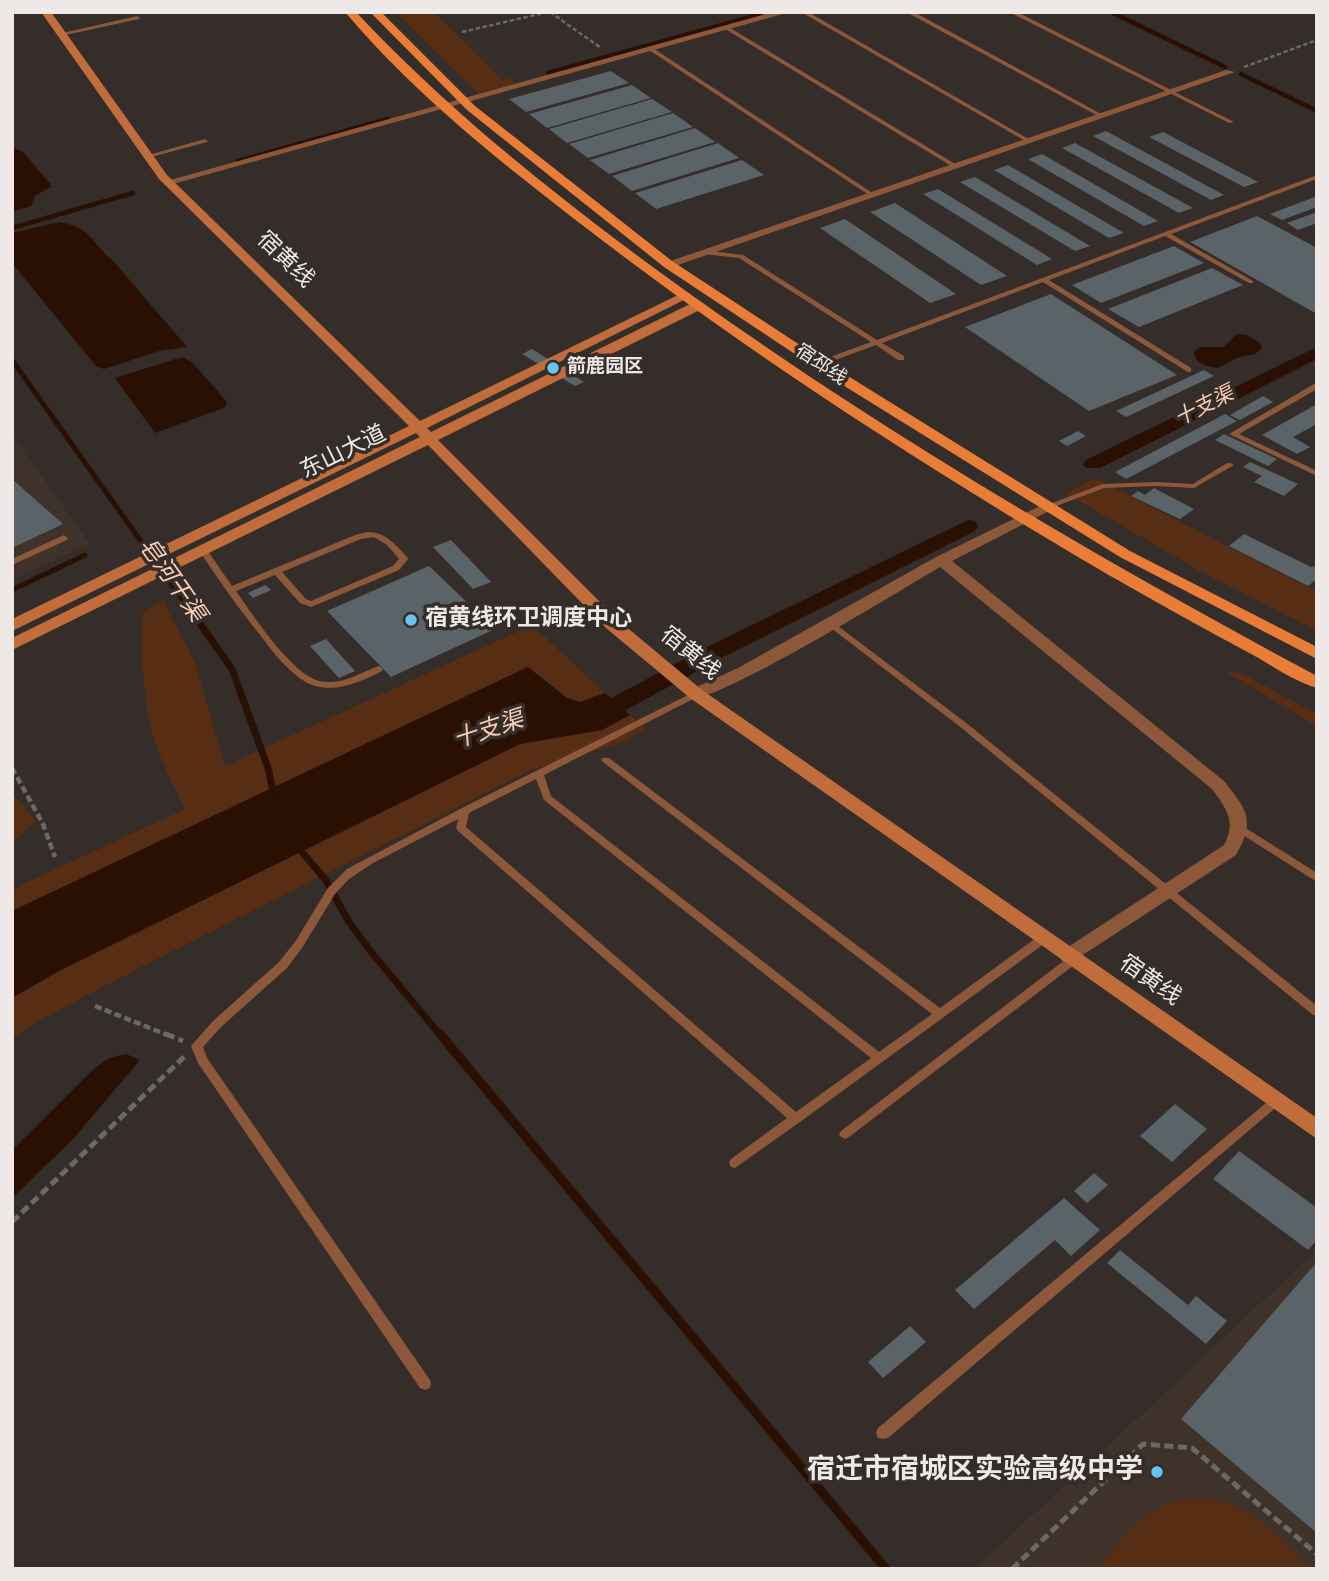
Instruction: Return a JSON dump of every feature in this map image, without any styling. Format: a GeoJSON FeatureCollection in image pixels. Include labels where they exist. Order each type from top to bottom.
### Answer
{"type":"FeatureCollection","features":[{"type":"Feature","properties":{"kind":"main road","name":"宿黄线"},"geometry":{"type":"LineString","coordinates":[[46,12],[169,183],[429,437],[612,624],[692,691],[1317,1130]]}},
{"type":"Feature","properties":{"kind":"main road","name":"宿邳线"},"geometry":{"type":"LineString","coordinates":[[350,12],[443,107],[526,176],[684,297],[854,413],[1022,519],[1317,683]]}},
{"type":"Feature","properties":{"kind":"main road","name":"宿邳线"},"geometry":{"type":"LineString","coordinates":[[375,12],[463,101],[668,264],[819,364],[1125,554],[1317,654]]}},
{"type":"Feature","properties":{"kind":"main road","name":"东山大道"},"geometry":{"type":"LineString","coordinates":[[12,645],[149,567],[417,426],[684,297]]}},
{"type":"Feature","properties":{"kind":"main road","name":"东山大道"},"geometry":{"type":"LineString","coordinates":[[165,559],[202,549],[697,306]]}},
{"type":"Feature","properties":{"kind":"main road","name":"东山大道"},"geometry":{"type":"LineString","coordinates":[[12,626],[149,567]]}},
{"type":"Feature","properties":{"kind":"street"},"geometry":{"type":"LineString","coordinates":[[169,183],[785,12]]}},
{"type":"Feature","properties":{"kind":"street"},"geometry":{"type":"LineString","coordinates":[[668,264],[1230,72]]}},
{"type":"Feature","properties":{"kind":"street"},"geometry":{"type":"LineString","coordinates":[[692,691],[744,672],[941,560],[1048,506]]}},
{"type":"Feature","properties":{"kind":"street"},"geometry":{"type":"LineString","coordinates":[[941,560],[1218,785],[1239,814],[1241,829],[1230,850],[1072,958]]}},
{"type":"Feature","properties":{"kind":"lane"},"geometry":{"type":"LineString","coordinates":[[804,12],[1029,141]]}},
{"type":"Feature","properties":{"kind":"lane"},"geometry":{"type":"LineString","coordinates":[[909,12],[1102,116]]}},
{"type":"Feature","properties":{"kind":"lane"},"geometry":{"type":"LineString","coordinates":[[1012,12],[1231,122]]}},
{"type":"Feature","properties":{"kind":"lane"},"geometry":{"type":"LineString","coordinates":[[61,34],[137,18]]}},
{"type":"Feature","properties":{"kind":"lane"},"geometry":{"type":"LineString","coordinates":[[727,29],[955,166]]}},
{"type":"Feature","properties":{"kind":"lane"},"geometry":{"type":"LineString","coordinates":[[652,49],[871,194]]}},
{"type":"Feature","properties":{"kind":"lane"},"geometry":{"type":"LineString","coordinates":[[148,156],[205,141]]}},
{"type":"Feature","properties":{"kind":"lane"},"geometry":{"type":"LineString","coordinates":[[819,364],[1317,177]]}},
{"type":"Feature","properties":{"kind":"lane"},"geometry":{"type":"LineString","coordinates":[[1166,233],[1251,282]]}},
{"type":"Feature","properties":{"kind":"lane"},"geometry":{"type":"LineString","coordinates":[[699,252],[741,256],[901,358]]}},
{"type":"Feature","properties":{"kind":"lane"},"geometry":{"type":"LineString","coordinates":[[1043,279],[1188,370]]}},
{"type":"Feature","properties":{"kind":"lane"},"geometry":{"type":"LineString","coordinates":[[1317,386],[1233,434],[1317,474]]}},
{"type":"Feature","properties":{"kind":"lane"},"geometry":{"type":"LineString","coordinates":[[1048,506],[1103,485],[1194,486],[1230,465]]}},
{"type":"Feature","properties":{"kind":"lane"},"geometry":{"type":"LineString","coordinates":[[230,590],[276,571],[369,534],[377,534],[385,539],[404,559],[396,568],[311,604],[303,601],[276,571]]}},
{"type":"Feature","properties":{"kind":"lane"},"geometry":{"type":"LineString","coordinates":[[12,562],[64,538]]}},
{"type":"Feature","properties":{"kind":"lane"},"geometry":{"type":"LineString","coordinates":[[202,549],[230,590],[296,672],[311,682],[346,684],[379,669]]}},
{"type":"Feature","properties":{"kind":"lane"},"geometry":{"type":"LineString","coordinates":[[830,623],[962,724],[1317,1012]]}},
{"type":"Feature","properties":{"kind":"lane"},"geometry":{"type":"LineString","coordinates":[[425,1384],[202,1060],[197,1046],[230,1011],[272,976],[296,951],[327,897],[339,883],[369,861],[539,774],[692,691]]}},
{"type":"Feature","properties":{"kind":"lane"},"geometry":{"type":"LineString","coordinates":[[606,760],[940,1014]]}},
{"type":"Feature","properties":{"kind":"lane"},"geometry":{"type":"LineString","coordinates":[[539,774],[547,798],[879,1058]]}},
{"type":"Feature","properties":{"kind":"lane"},"geometry":{"type":"LineString","coordinates":[[465,811],[461,828],[796,1119]]}},
{"type":"Feature","properties":{"kind":"lane"},"geometry":{"type":"LineString","coordinates":[[1241,829],[1317,878]]}},
{"type":"Feature","properties":{"kind":"lane"},"geometry":{"type":"LineString","coordinates":[[735,1163],[1044,939]]}},
{"type":"Feature","properties":{"kind":"lane"},"geometry":{"type":"LineString","coordinates":[[845,1134],[1072,958]]}},
{"type":"Feature","properties":{"kind":"lane"},"geometry":{"type":"LineString","coordinates":[[883,1433],[1276,1101]]}},
{"type":"Feature","properties":{"kind":"path"},"geometry":{"type":"LineString","coordinates":[[462,32],[549,12],[608,53]]}},
{"type":"Feature","properties":{"kind":"path"},"geometry":{"type":"LineString","coordinates":[[1230,72],[1317,40]]}},
{"type":"Feature","properties":{"kind":"path"},"geometry":{"type":"LineString","coordinates":[[12,768],[43,824],[55,857]]}},
{"type":"Feature","properties":{"kind":"path"},"geometry":{"type":"LineString","coordinates":[[12,1222],[169,1069],[197,1046],[95,1006]]}},
{"type":"Feature","properties":{"kind":"path"},"geometry":{"type":"LineString","coordinates":[[1013,1569],[1143,1444],[1192,1448],[1317,1554]]}},
{"type":"Feature","properties":{"kind":"shaded area"},"geometry":{"type":"Polygon","coordinates":[[[395,12],[434,12],[503,80],[510,78],[516,84],[479,94],[395,12]]]}},
{"type":"Feature","properties":{"kind":"shaded area"},"geometry":{"type":"Polygon","coordinates":[[[12,434],[90,544],[12,580],[12,434]]]}},
{"type":"Feature","properties":{"kind":"shaded area"},"geometry":{"type":"Polygon","coordinates":[[[1095,478],[1317,592],[1317,631],[1200,571],[1066,493],[1095,478]]]}},
{"type":"Feature","properties":{"kind":"shaded area"},"geometry":{"type":"Polygon","coordinates":[[[163,601],[195,662],[225,766],[532,625],[605,693],[580,702],[567,698],[528,667],[12,911],[12,890],[185,809],[155,742],[145,692],[143,612],[163,601]]]}},
{"type":"Feature","properties":{"kind":"shaded area"},"geometry":{"type":"Polygon","coordinates":[[[1223,670],[1243,674],[1317,714],[1317,727],[1223,670]]]}},
{"type":"Feature","properties":{"kind":"shaded area"},"geometry":{"type":"Polygon","coordinates":[[[630,715],[647,729],[615,745],[533,769],[108,984],[12,1038],[12,998],[59,971],[520,744],[602,730],[630,715]]]}},
{"type":"Feature","properties":{"kind":"shaded area"},"geometry":{"type":"Polygon","coordinates":[[[12,792],[36,822],[12,843],[12,792]]]}},
{"type":"Feature","properties":{"kind":"shaded area"},"geometry":{"type":"Polygon","coordinates":[[[1317,1250],[1317,1569],[974,1569],[1153,1404],[1317,1250]]]}},
{"type":"Feature","properties":{"kind":"shaded area"},"geometry":{"type":"Polygon","coordinates":[[[1186,1499],[1215,1500],[1245,1512],[1280,1538],[1310,1569],[1097,1569],[1135,1525],[1157,1510],[1186,1499]]]}},
{"type":"Feature","properties":{"kind":"water"},"geometry":{"type":"Polygon","coordinates":[[[12,147],[23,152],[52,186],[35,196],[31,206],[12,212],[12,147]]]}},
{"type":"Feature","properties":{"kind":"water"},"geometry":{"type":"Polygon","coordinates":[[[60,222],[79,228],[91,237],[187,347],[159,351],[104,369],[96,366],[12,263],[12,233],[60,222]]]}},
{"type":"Feature","properties":{"kind":"water"},"geometry":{"type":"Polygon","coordinates":[[[1237,334],[1247,335],[1260,343],[1262,348],[1255,354],[1239,357],[1217,368],[1202,364],[1195,356],[1194,352],[1200,347],[1224,347],[1237,334]]]}},
{"type":"Feature","properties":{"kind":"water"},"geometry":{"type":"Polygon","coordinates":[[[182,357],[193,363],[227,402],[224,408],[155,433],[115,378],[182,357]]]}},
{"type":"Feature","properties":{"kind":"water"},"geometry":{"type":"Polygon","coordinates":[[[528,667],[567,698],[580,702],[605,693],[630,715],[602,730],[520,744],[59,971],[12,998],[12,911],[528,667]]]}},
{"type":"Feature","properties":{"kind":"water"},"geometry":{"type":"Polygon","coordinates":[[[126,1054],[140,1060],[73,1139],[12,1198],[12,1150],[96,1067],[110,1058],[126,1054]]]}},
{"type":"Feature","properties":{"kind":"building"},"geometry":{"type":"Polygon","coordinates":[[[611,71],[629,83],[526,112],[509,99],[611,71]]]}},
{"type":"Feature","properties":{"kind":"building"},"geometry":{"type":"Polygon","coordinates":[[[632,85],[651,98],[547,128],[529,114],[632,85]]]}},
{"type":"Feature","properties":{"kind":"building"},"geometry":{"type":"Polygon","coordinates":[[[652,99],[672,112],[567,143],[549,129],[652,99]]]}},
{"type":"Feature","properties":{"kind":"building"},"geometry":{"type":"Polygon","coordinates":[[[673,113],[693,127],[588,158],[569,144],[673,113]]]}},
{"type":"Feature","properties":{"kind":"building"},"geometry":{"type":"Polygon","coordinates":[[[695,128],[715,142],[609,174],[590,160],[695,128]]]}},
{"type":"Feature","properties":{"kind":"building"},"geometry":{"type":"Polygon","coordinates":[[[1106,131],[1224,195],[1211,200],[1093,136],[1106,131]]]}},
{"type":"Feature","properties":{"kind":"building"},"geometry":{"type":"Polygon","coordinates":[[[1163,132],[1258,182],[1244,187],[1149,137],[1163,132]]]}},
{"type":"Feature","properties":{"kind":"building"},"geometry":{"type":"Polygon","coordinates":[[[718,143],[739,158],[632,191],[612,176],[718,143]]]}},
{"type":"Feature","properties":{"kind":"building"},"geometry":{"type":"Polygon","coordinates":[[[1075,143],[1193,208],[1179,213],[1062,148],[1075,143]]]}},
{"type":"Feature","properties":{"kind":"building"},"geometry":{"type":"Polygon","coordinates":[[[1042,154],[1158,221],[1144,226],[1028,159],[1042,154]]]}},
{"type":"Feature","properties":{"kind":"building"},"geometry":{"type":"Polygon","coordinates":[[[742,160],[764,175],[656,209],[635,193],[742,160]]]}},
{"type":"Feature","properties":{"kind":"building"},"geometry":{"type":"Polygon","coordinates":[[[1008,165],[1124,233],[1109,238],[994,170],[1008,165]]]}},
{"type":"Feature","properties":{"kind":"building"},"geometry":{"type":"Polygon","coordinates":[[[975,177],[1090,246],[1075,251],[960,182],[975,177]]]}},
{"type":"Feature","properties":{"kind":"building"},"geometry":{"type":"Polygon","coordinates":[[[938,189],[1052,259],[1037,265],[923,194],[938,189]]]}},
{"type":"Feature","properties":{"kind":"building"},"geometry":{"type":"Polygon","coordinates":[[[1317,196],[1317,207],[1282,220],[1270,214],[1317,196]]]}},
{"type":"Feature","properties":{"kind":"building"},"geometry":{"type":"Polygon","coordinates":[[[895,203],[1007,276],[981,285],[870,212],[895,203]]]}},
{"type":"Feature","properties":{"kind":"building"},"geometry":{"type":"Polygon","coordinates":[[[1317,212],[1317,223],[1298,230],[1287,223],[1317,212]]]}},
{"type":"Feature","properties":{"kind":"building"},"geometry":{"type":"Polygon","coordinates":[[[1257,216],[1317,248],[1317,314],[1190,242],[1257,216]]]}},
{"type":"Feature","properties":{"kind":"building"},"geometry":{"type":"Polygon","coordinates":[[[845,219],[956,294],[930,303],[820,228],[845,219]]]}},
{"type":"Feature","properties":{"kind":"building"},"geometry":{"type":"Polygon","coordinates":[[[1174,246],[1204,263],[1101,303],[1072,285],[1174,246]]]}},
{"type":"Feature","properties":{"kind":"building"},"geometry":{"type":"Polygon","coordinates":[[[1212,268],[1243,285],[1139,327],[1108,309],[1212,268]]]}},
{"type":"Feature","properties":{"kind":"building"},"geometry":{"type":"Polygon","coordinates":[[[1051,294],[1177,375],[1089,411],[965,327],[1051,294]]]}},
{"type":"Feature","properties":{"kind":"building","name":"箭鹿园区"},"geometry":{"type":"Polygon","coordinates":[[[532,349],[584,382],[575,386],[522,354],[532,349]]]}},
{"type":"Feature","properties":{"kind":"building"},"geometry":{"type":"Polygon","coordinates":[[[1204,370],[1214,376],[1126,417],[1116,411],[1204,370]]]}},
{"type":"Feature","properties":{"kind":"building"},"geometry":{"type":"Polygon","coordinates":[[[1263,396],[1273,402],[1240,420],[1230,415],[1263,396]]]}},
{"type":"Feature","properties":{"kind":"building"},"geometry":{"type":"Polygon","coordinates":[[[1317,404],[1317,424],[1293,437],[1310,447],[1297,454],[1262,435],[1317,404]]]}},
{"type":"Feature","properties":{"kind":"building"},"geometry":{"type":"Polygon","coordinates":[[[1225,414],[1237,421],[1126,479],[1115,472],[1225,414]]]}},
{"type":"Feature","properties":{"kind":"building"},"geometry":{"type":"Polygon","coordinates":[[[1078,431],[1086,436],[1067,446],[1059,441],[1078,431]]]}},
{"type":"Feature","properties":{"kind":"building"},"geometry":{"type":"Polygon","coordinates":[[[1224,434],[1277,459],[1268,466],[1215,440],[1224,434]]]}},
{"type":"Feature","properties":{"kind":"building"},"geometry":{"type":"Polygon","coordinates":[[[1250,462],[1298,484],[1284,496],[1254,482],[1262,476],[1243,467],[1250,462]]]}},
{"type":"Feature","properties":{"kind":"building"},"geometry":{"type":"Polygon","coordinates":[[[12,479],[63,524],[12,548],[12,479]]]}},
{"type":"Feature","properties":{"kind":"building"},"geometry":{"type":"Polygon","coordinates":[[[1154,488],[1194,509],[1180,519],[1131,496],[1138,491],[1145,495],[1154,488]]]}},
{"type":"Feature","properties":{"kind":"building"},"geometry":{"type":"Polygon","coordinates":[[[1244,534],[1311,567],[1317,566],[1317,579],[1308,586],[1229,546],[1244,534]]]}},
{"type":"Feature","properties":{"kind":"building"},"geometry":{"type":"Polygon","coordinates":[[[451,540],[491,582],[473,589],[433,547],[451,540]]]}},
{"type":"Feature","properties":{"kind":"building","name":"宿黄线环卫调度中心"},"geometry":{"type":"Polygon","coordinates":[[[429,566],[495,629],[391,677],[327,611],[429,566]]]}},
{"type":"Feature","properties":{"kind":"building"},"geometry":{"type":"Polygon","coordinates":[[[265,585],[271,590],[253,598],[248,593],[265,585]]]}},
{"type":"Feature","properties":{"kind":"building"},"geometry":{"type":"Polygon","coordinates":[[[326,639],[355,671],[339,678],[310,646],[326,639]]]}},
{"type":"Feature","properties":{"kind":"building"},"geometry":{"type":"Polygon","coordinates":[[[1175,1104],[1207,1129],[1172,1162],[1140,1136],[1175,1104]]]}},
{"type":"Feature","properties":{"kind":"building"},"geometry":{"type":"Polygon","coordinates":[[[1239,1151],[1317,1208],[1317,1240],[1308,1250],[1213,1179],[1239,1151]]]}},
{"type":"Feature","properties":{"kind":"building"},"geometry":{"type":"Polygon","coordinates":[[[1094,1173],[1108,1185],[1087,1203],[1074,1191],[1094,1173]]]}},
{"type":"Feature","properties":{"kind":"building"},"geometry":{"type":"Polygon","coordinates":[[[1064,1198],[1100,1230],[1071,1256],[1055,1240],[974,1309],[955,1290],[1064,1198]]]}},
{"type":"Feature","properties":{"kind":"building"},"geometry":{"type":"Polygon","coordinates":[[[1120,1250],[1188,1305],[1196,1296],[1227,1321],[1206,1344],[1107,1263],[1120,1250]]]}},
{"type":"Feature","properties":{"kind":"building"},"geometry":{"type":"Polygon","coordinates":[[[1317,1262],[1317,1533],[1181,1419],[1317,1262]]]}},
{"type":"Feature","properties":{"kind":"building"},"geometry":{"type":"Polygon","coordinates":[[[910,1326],[926,1342],[883,1378],[868,1362],[910,1326]]]}},
{"type":"Feature","properties":{"kind":"waterway"},"geometry":{"type":"LineString","coordinates":[[548,73],[769,12]]}},
{"type":"Feature","properties":{"kind":"waterway"},"geometry":{"type":"LineString","coordinates":[[1111,12],[1225,67]]}},
{"type":"Feature","properties":{"kind":"waterway"},"geometry":{"type":"LineString","coordinates":[[1241,74],[1317,111]]}},
{"type":"Feature","properties":{"kind":"waterway"},"geometry":{"type":"LineString","coordinates":[[238,161],[388,119]]}},
{"type":"Feature","properties":{"kind":"waterway"},"geometry":{"type":"LineString","coordinates":[[12,228],[133,193]]}},
{"type":"Feature","properties":{"kind":"waterway","name":"十支渠"},"geometry":{"type":"LineString","coordinates":[[1093,464],[1317,352]]}},
{"type":"Feature","properties":{"kind":"waterway","name":"皂河干渠"},"geometry":{"type":"LineString","coordinates":[[12,360],[187,606]]}},
{"type":"Feature","properties":{"kind":"waterway","name":"十支渠"},"geometry":{"type":"LineString","coordinates":[[586,713],[607,710],[717,651],[968,526]]}},
{"type":"Feature","properties":{"kind":"waterway"},"geometry":{"type":"LineString","coordinates":[[12,590],[85,555]]}},
{"type":"Feature","properties":{"kind":"waterway","name":"皂河干渠"},"geometry":{"type":"LineString","coordinates":[[186,604],[232,669],[268,768],[274,796]]}},
{"type":"Feature","properties":{"kind":"waterway"},"geometry":{"type":"LineString","coordinates":[[295,844],[325,879],[349,922],[372,953],[441,1036]]}},
{"type":"Feature","properties":{"kind":"waterway"},"geometry":{"type":"LineString","coordinates":[[440,1034],[886,1569]]}},
{"type":"Feature","properties":{"kind":"place","name":"箭鹿园区"},"geometry":{"type":"Point","coordinates":[553,368]}},
{"type":"Feature","properties":{"kind":"place","name":"宿黄线环卫调度中心"},"geometry":{"type":"Point","coordinates":[411,620]}},
{"type":"Feature","properties":{"kind":"place","name":"宿迁市宿城区实验高级中学"},"geometry":{"type":"Point","coordinates":[1157,1472]}}]}
